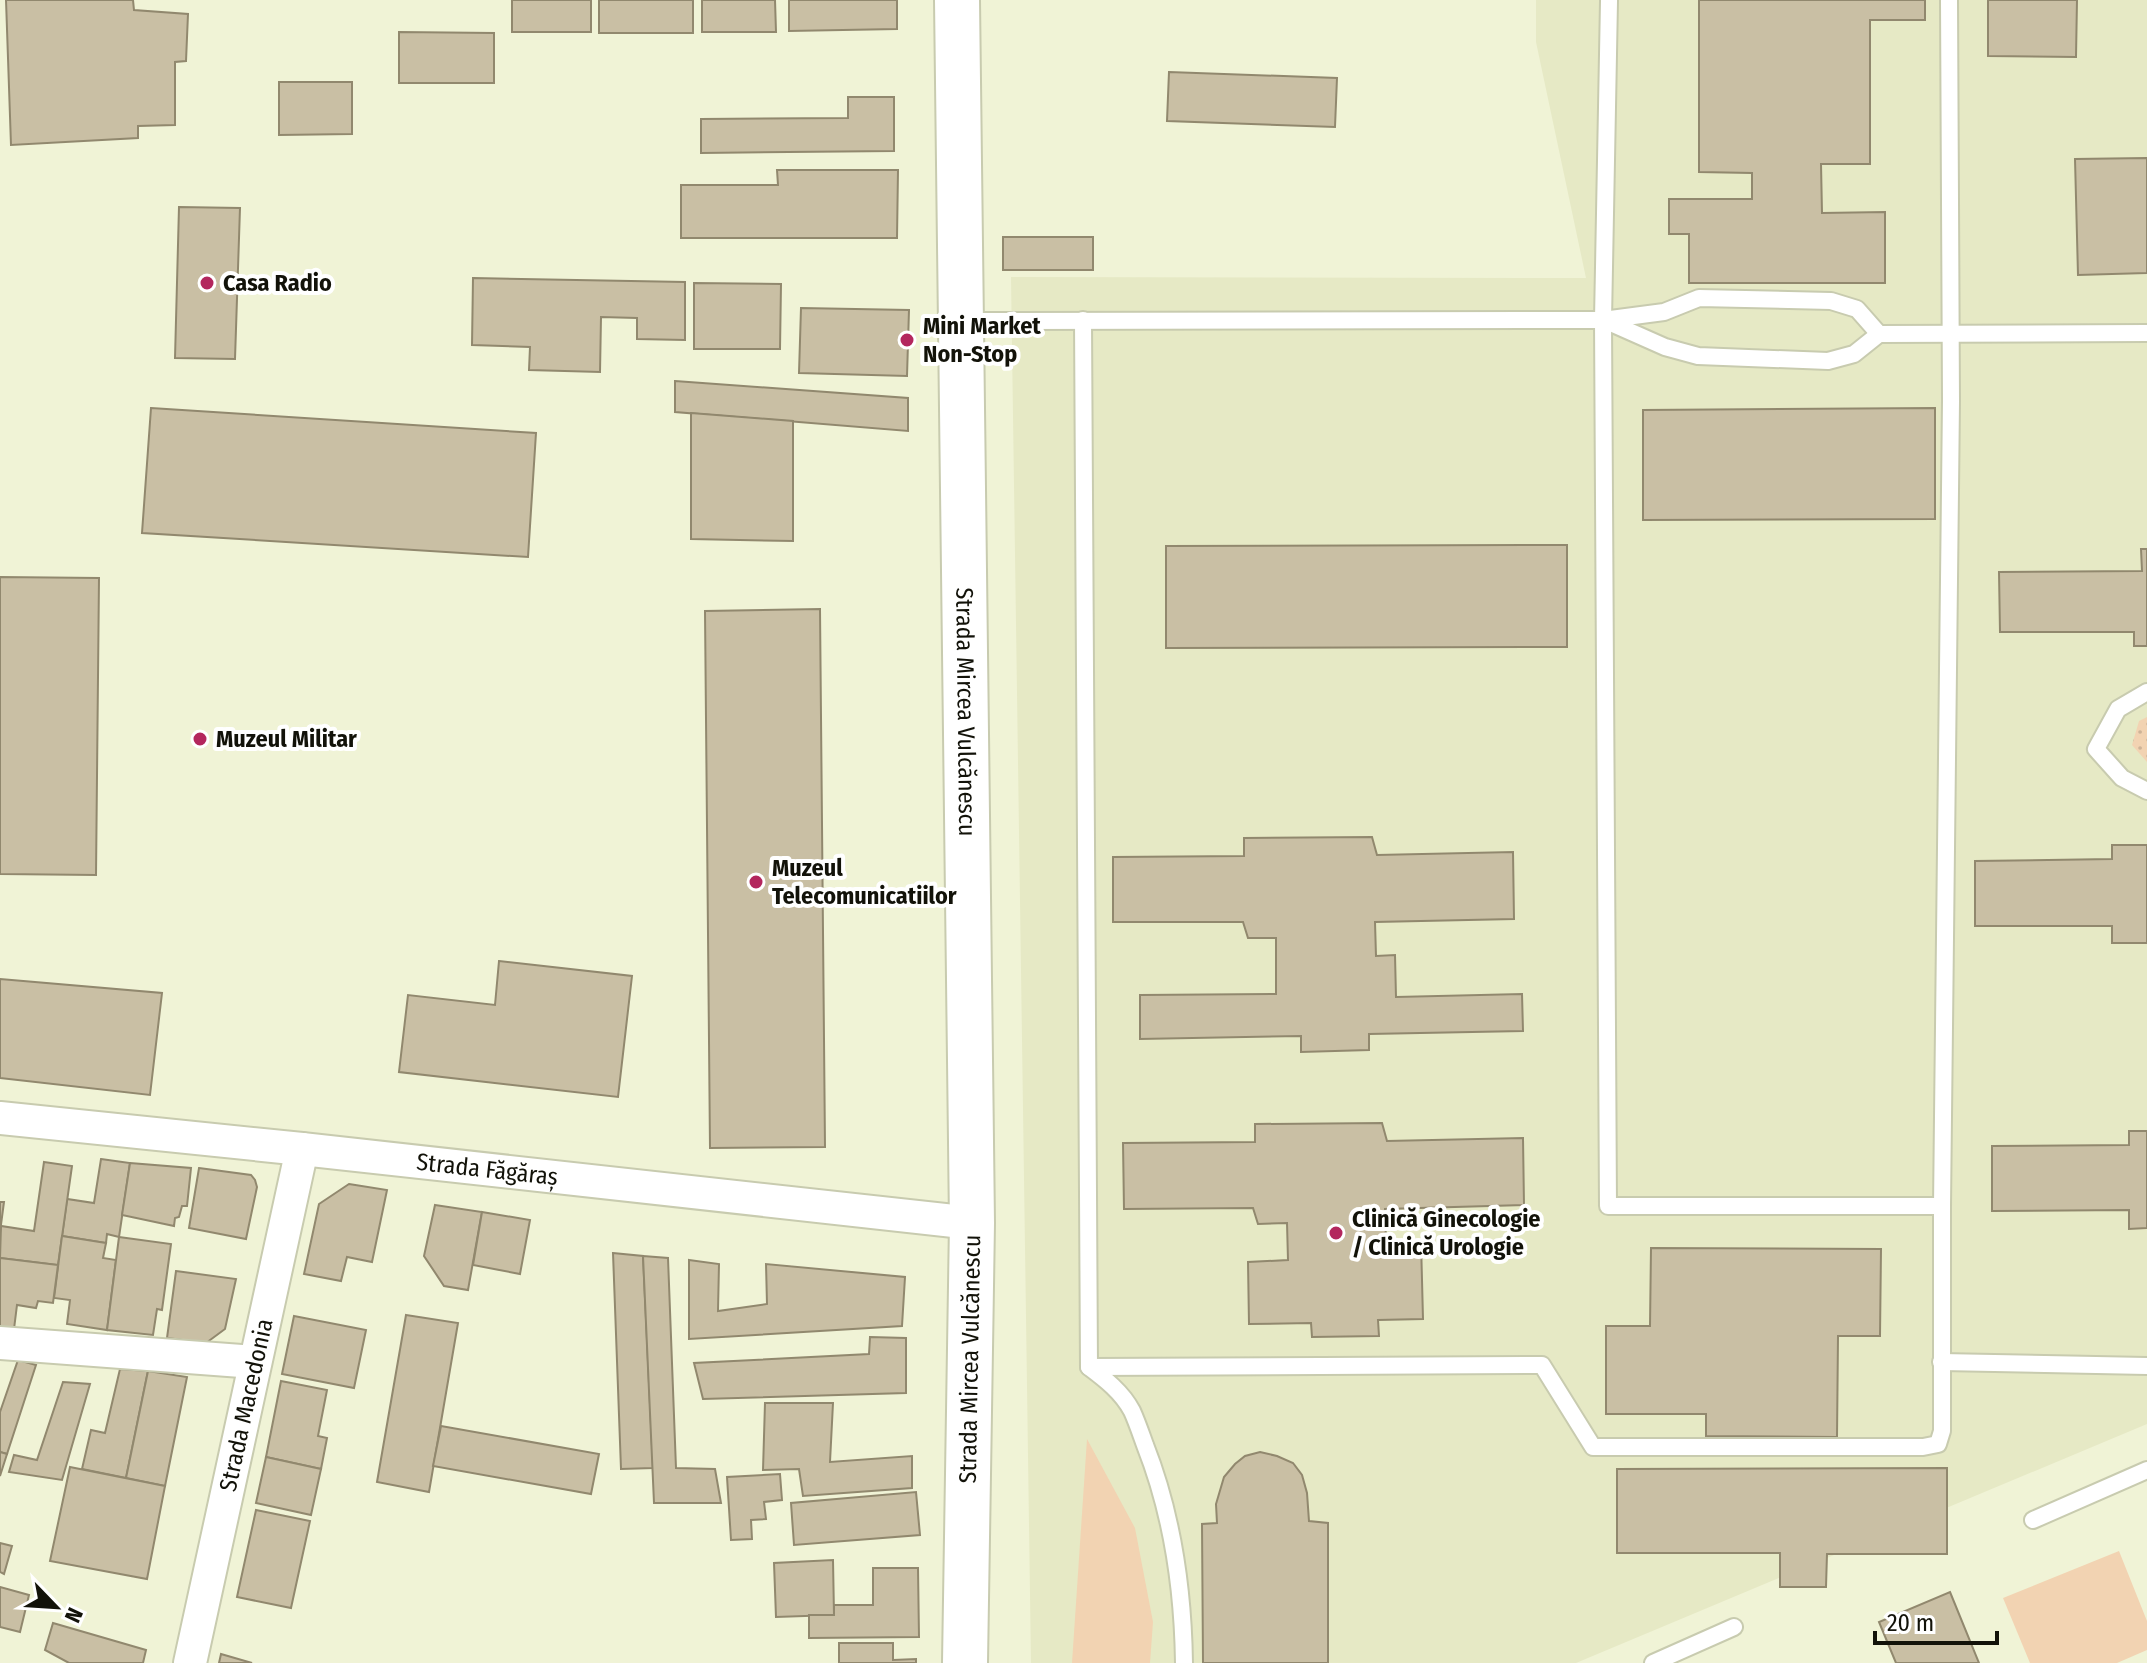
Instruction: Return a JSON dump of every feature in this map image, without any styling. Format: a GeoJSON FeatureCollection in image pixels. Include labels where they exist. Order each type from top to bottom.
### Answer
{"type":"FeatureCollection","features":[{"type":"Feature","properties":{"kind":"main road","name":"Strada Mircea Vulcănescu"},"geometry":{"type":"LineString","coordinates":[[957,0],[972,1223],[965,1663]]}},
{"type":"Feature","properties":{"kind":"street","name":"Strada Făgăraș"},"geometry":{"type":"LineString","coordinates":[[0,1118],[972,1223]]}},
{"type":"Feature","properties":{"kind":"street","name":"Strada Macedonia"},"geometry":{"type":"LineString","coordinates":[[190,1663],[302,1149]]}},
{"type":"Feature","properties":{"kind":"street"},"geometry":{"type":"LineString","coordinates":[[0,1343],[255,1362]]}},
{"type":"Feature","properties":{"kind":"lane"},"geometry":{"type":"LineString","coordinates":[[1089,1367],[1542,1365],[1593,1447],[1923,1447],[1938,1444],[1942,1431],[1950,333],[1949,0]]}},
{"type":"Feature","properties":{"kind":"lane"},"geometry":{"type":"LineString","coordinates":[[1609,1],[1603,320],[1608,1206],[1942,1206]]}},
{"type":"Feature","properties":{"kind":"lane"},"geometry":{"type":"LineString","coordinates":[[961,321],[1603,320],[1664,312],[1699,298],[1831,301],[1857,309],[1879,334]]}},
{"type":"Feature","properties":{"kind":"lane"},"geometry":{"type":"LineString","coordinates":[[1083,320],[1089,1367]]}},
{"type":"Feature","properties":{"kind":"lane"},"geometry":{"type":"LineString","coordinates":[[1603,320],[1665,347],[1698,356],[1828,361],[1854,354],[1879,334],[2147,333]]}},
{"type":"Feature","properties":{"kind":"lane"},"geometry":{"type":"LineString","coordinates":[[2147,692],[2118,709],[2096,749],[2122,778],[2147,791]]}},
{"type":"Feature","properties":{"kind":"lane"},"geometry":{"type":"LineString","coordinates":[[1941,1362],[2147,1366]]}},
{"type":"Feature","properties":{"kind":"lane"},"geometry":{"type":"LineString","coordinates":[[1089,1367],[1110,1383],[1131,1410],[1151,1461],[1171,1528],[1180,1576],[1184,1663]]}},
{"type":"Feature","properties":{"kind":"lane"},"geometry":{"type":"LineString","coordinates":[[2033,1520],[2147,1470]]}},
{"type":"Feature","properties":{"kind":"lane"},"geometry":{"type":"LineString","coordinates":[[1653,1663],[1734,1627]]}},
{"type":"Feature","properties":{"kind":"shaded area"},"geometry":{"type":"Polygon","coordinates":[[[1536,0],[2147,0],[2147,1424],[1576,1663],[1031,1663],[1011,277],[1586,278],[1536,42],[1536,0]]]}},
{"type":"Feature","properties":{"kind":"shaded area"},"geometry":{"type":"Polygon","coordinates":[[[2147,717],[2147,762],[2132,745],[2139,721],[2147,717]]]}},
{"type":"Feature","properties":{"kind":"shaded area"},"geometry":{"type":"Polygon","coordinates":[[[1087,1439],[1135,1528],[1153,1622],[1150,1663],[1072,1663],[1087,1439]]]}},
{"type":"Feature","properties":{"kind":"shaded area"},"geometry":{"type":"Polygon","coordinates":[[[2119,1551],[2147,1621],[2147,1650],[2117,1663],[2030,1663],[2003,1598],[2119,1551]]]}},
{"type":"Feature","properties":{"kind":"building"},"geometry":{"type":"Polygon","coordinates":[[[6,0],[133,0],[134,10],[188,14],[186,61],[175,62],[175,125],[138,126],[138,138],[11,145],[6,0]]]}},
{"type":"Feature","properties":{"kind":"building"},"geometry":{"type":"Polygon","coordinates":[[[512,0],[591,0],[591,32],[512,32],[512,0]]]}},
{"type":"Feature","properties":{"kind":"building"},"geometry":{"type":"Polygon","coordinates":[[[599,0],[693,0],[693,33],[599,33],[599,0]]]}},
{"type":"Feature","properties":{"kind":"building"},"geometry":{"type":"Polygon","coordinates":[[[702,0],[775,0],[776,32],[702,32],[702,0]]]}},
{"type":"Feature","properties":{"kind":"building"},"geometry":{"type":"Polygon","coordinates":[[[789,0],[897,0],[897,29],[789,31],[789,0]]]}},
{"type":"Feature","properties":{"kind":"building"},"geometry":{"type":"Polygon","coordinates":[[[1699,0],[1925,0],[1925,20],[1870,20],[1870,164],[1821,164],[1822,213],[1885,212],[1885,283],[1689,283],[1689,234],[1669,234],[1669,199],[1752,199],[1752,173],[1699,172],[1699,0]]]}},
{"type":"Feature","properties":{"kind":"building"},"geometry":{"type":"Polygon","coordinates":[[[1988,0],[2077,0],[2076,57],[1988,56],[1988,0]]]}},
{"type":"Feature","properties":{"kind":"building"},"geometry":{"type":"Polygon","coordinates":[[[399,32],[494,33],[494,83],[399,83],[399,32]]]}},
{"type":"Feature","properties":{"kind":"building"},"geometry":{"type":"Polygon","coordinates":[[[1169,72],[1337,78],[1335,127],[1167,121],[1169,72]]]}},
{"type":"Feature","properties":{"kind":"building"},"geometry":{"type":"Polygon","coordinates":[[[279,82],[352,82],[352,134],[279,135],[279,82]]]}},
{"type":"Feature","properties":{"kind":"building"},"geometry":{"type":"Polygon","coordinates":[[[848,97],[894,97],[894,151],[701,153],[701,119],[848,118],[848,97]]]}},
{"type":"Feature","properties":{"kind":"building"},"geometry":{"type":"Polygon","coordinates":[[[2147,158],[2147,273],[2078,275],[2075,159],[2147,158]]]}},
{"type":"Feature","properties":{"kind":"building"},"geometry":{"type":"Polygon","coordinates":[[[777,170],[898,170],[897,238],[681,238],[681,185],[778,185],[777,170]]]}},
{"type":"Feature","properties":{"kind":"building","name":"Casa Radio"},"geometry":{"type":"Polygon","coordinates":[[[179,207],[240,208],[235,359],[175,358],[179,207]]]}},
{"type":"Feature","properties":{"kind":"building"},"geometry":{"type":"Polygon","coordinates":[[[1003,237],[1093,237],[1093,270],[1003,270],[1003,237]]]}},
{"type":"Feature","properties":{"kind":"building"},"geometry":{"type":"Polygon","coordinates":[[[473,278],[685,282],[685,340],[637,339],[637,318],[601,317],[600,372],[529,370],[530,347],[472,345],[473,278]]]}},
{"type":"Feature","properties":{"kind":"building"},"geometry":{"type":"Polygon","coordinates":[[[694,283],[781,284],[780,349],[694,349],[694,283]]]}},
{"type":"Feature","properties":{"kind":"building"},"geometry":{"type":"Polygon","coordinates":[[[801,308],[909,310],[907,376],[799,373],[801,308]]]}},
{"type":"Feature","properties":{"kind":"building"},"geometry":{"type":"Polygon","coordinates":[[[675,381],[908,398],[908,431],[675,412],[675,381]]]}},
{"type":"Feature","properties":{"kind":"building"},"geometry":{"type":"Polygon","coordinates":[[[151,408],[536,433],[528,557],[142,533],[151,408]]]}},
{"type":"Feature","properties":{"kind":"building"},"geometry":{"type":"Polygon","coordinates":[[[1935,408],[1935,519],[1643,520],[1643,410],[1935,408]]]}},
{"type":"Feature","properties":{"kind":"building"},"geometry":{"type":"Polygon","coordinates":[[[691,413],[793,421],[793,541],[691,539],[691,413]]]}},
{"type":"Feature","properties":{"kind":"building"},"geometry":{"type":"Polygon","coordinates":[[[1567,545],[1567,647],[1166,648],[1166,546],[1567,545]]]}},
{"type":"Feature","properties":{"kind":"building"},"geometry":{"type":"Polygon","coordinates":[[[2141,549],[2147,549],[2147,646],[2134,646],[2134,632],[2000,632],[1999,572],[2142,571],[2141,549]]]}},
{"type":"Feature","properties":{"kind":"building"},"geometry":{"type":"Polygon","coordinates":[[[0,577],[99,578],[96,875],[0,874],[0,577]]]}},
{"type":"Feature","properties":{"kind":"building"},"geometry":{"type":"Polygon","coordinates":[[[820,609],[825,1147],[710,1148],[705,611],[820,609]]]}},
{"type":"Feature","properties":{"kind":"building"},"geometry":{"type":"Polygon","coordinates":[[[1372,837],[1377,855],[1513,852],[1514,919],[1375,922],[1376,956],[1395,955],[1396,997],[1522,994],[1523,1031],[1369,1034],[1369,1050],[1301,1052],[1301,1036],[1140,1039],[1140,995],[1276,994],[1276,938],[1248,938],[1243,922],[1113,922],[1113,857],[1244,856],[1244,838],[1372,837]]]}},
{"type":"Feature","properties":{"kind":"building"},"geometry":{"type":"Polygon","coordinates":[[[2112,845],[2147,845],[2147,943],[2112,943],[2112,926],[1975,926],[1975,861],[2112,859],[2112,845]]]}},
{"type":"Feature","properties":{"kind":"building"},"geometry":{"type":"Polygon","coordinates":[[[499,961],[632,976],[618,1097],[399,1072],[408,995],[495,1005],[499,961]]]}},
{"type":"Feature","properties":{"kind":"building"},"geometry":{"type":"Polygon","coordinates":[[[0,979],[162,993],[150,1095],[0,1078],[0,979]]]}},
{"type":"Feature","properties":{"kind":"building","name":"Clinică Ginecologie / Clinică Urologie"},"geometry":{"type":"Polygon","coordinates":[[[1382,1123],[1387,1141],[1523,1138],[1524,1205],[1385,1209],[1386,1242],[1421,1241],[1423,1319],[1378,1320],[1379,1336],[1312,1337],[1311,1323],[1249,1324],[1248,1262],[1288,1260],[1287,1223],[1258,1224],[1253,1208],[1124,1209],[1123,1143],[1255,1142],[1255,1124],[1382,1123]]]}},
{"type":"Feature","properties":{"kind":"building"},"geometry":{"type":"Polygon","coordinates":[[[2129,1131],[2147,1131],[2147,1228],[2129,1229],[2129,1210],[1992,1211],[1992,1146],[2129,1145],[2129,1131]]]}},
{"type":"Feature","properties":{"kind":"building"},"geometry":{"type":"Polygon","coordinates":[[[101,1159],[130,1163],[119,1237],[107,1234],[106,1243],[62,1236],[67,1199],[94,1203],[101,1159]]]}},
{"type":"Feature","properties":{"kind":"building"},"geometry":{"type":"Polygon","coordinates":[[[44,1162],[72,1166],[58,1265],[0,1258],[1,1226],[34,1231],[44,1162]]]}},
{"type":"Feature","properties":{"kind":"building"},"geometry":{"type":"Polygon","coordinates":[[[130,1163],[191,1168],[187,1206],[182,1206],[174,1226],[122,1215],[130,1163]]]}},
{"type":"Feature","properties":{"kind":"building"},"geometry":{"type":"Polygon","coordinates":[[[199,1168],[251,1175],[255,1180],[257,1187],[246,1239],[189,1228],[199,1168]]]}},
{"type":"Feature","properties":{"kind":"building"},"geometry":{"type":"Polygon","coordinates":[[[349,1184],[387,1190],[372,1262],[347,1257],[341,1281],[304,1274],[319,1204],[349,1184]]]}},
{"type":"Feature","properties":{"kind":"building"},"geometry":{"type":"Polygon","coordinates":[[[0,1202],[4,1202],[0,1232],[0,1202]]]}},
{"type":"Feature","properties":{"kind":"building"},"geometry":{"type":"Polygon","coordinates":[[[435,1205],[482,1212],[468,1290],[444,1286],[424,1256],[435,1205]]]}},
{"type":"Feature","properties":{"kind":"building"},"geometry":{"type":"Polygon","coordinates":[[[482,1212],[530,1220],[520,1274],[473,1265],[482,1212]]]}},
{"type":"Feature","properties":{"kind":"building"},"geometry":{"type":"Polygon","coordinates":[[[62,1236],[106,1243],[103,1258],[116,1260],[107,1330],[67,1324],[70,1300],[54,1298],[62,1236]]]}},
{"type":"Feature","properties":{"kind":"building"},"geometry":{"type":"Polygon","coordinates":[[[119,1237],[171,1244],[162,1310],[157,1309],[153,1335],[107,1330],[119,1237]]]}},
{"type":"Feature","properties":{"kind":"building"},"geometry":{"type":"Polygon","coordinates":[[[1651,1248],[1881,1249],[1880,1336],[1838,1336],[1837,1437],[1706,1436],[1706,1414],[1606,1414],[1606,1326],[1650,1326],[1651,1248]]]}},
{"type":"Feature","properties":{"kind":"building"},"geometry":{"type":"Polygon","coordinates":[[[613,1253],[643,1256],[653,1468],[621,1469],[613,1253]]]}},
{"type":"Feature","properties":{"kind":"building"},"geometry":{"type":"Polygon","coordinates":[[[643,1256],[668,1258],[676,1468],[715,1469],[721,1503],[654,1503],[643,1256]]]}},
{"type":"Feature","properties":{"kind":"building"},"geometry":{"type":"Polygon","coordinates":[[[0,1258],[58,1265],[53,1303],[38,1301],[36,1308],[17,1305],[14,1329],[0,1327],[0,1258]]]}},
{"type":"Feature","properties":{"kind":"building"},"geometry":{"type":"Polygon","coordinates":[[[689,1260],[719,1264],[718,1311],[767,1304],[766,1264],[905,1277],[902,1326],[689,1339],[689,1260]]]}},
{"type":"Feature","properties":{"kind":"building"},"geometry":{"type":"Polygon","coordinates":[[[176,1271],[236,1279],[225,1329],[206,1343],[167,1338],[176,1271]]]}},
{"type":"Feature","properties":{"kind":"building"},"geometry":{"type":"Polygon","coordinates":[[[406,1315],[458,1323],[429,1492],[377,1482],[406,1315]]]}},
{"type":"Feature","properties":{"kind":"building"},"geometry":{"type":"Polygon","coordinates":[[[294,1316],[366,1330],[354,1388],[282,1374],[294,1316]]]}},
{"type":"Feature","properties":{"kind":"building"},"geometry":{"type":"Polygon","coordinates":[[[870,1337],[906,1338],[906,1393],[703,1399],[694,1363],[869,1354],[870,1337]]]}},
{"type":"Feature","properties":{"kind":"building"},"geometry":{"type":"Polygon","coordinates":[[[18,1360],[36,1365],[7,1454],[0,1452],[0,1412],[18,1360]]]}},
{"type":"Feature","properties":{"kind":"building"},"geometry":{"type":"Polygon","coordinates":[[[120,1369],[148,1371],[126,1478],[82,1469],[91,1430],[105,1433],[120,1369]]]}},
{"type":"Feature","properties":{"kind":"building"},"geometry":{"type":"Polygon","coordinates":[[[148,1371],[187,1377],[165,1486],[126,1478],[148,1371]]]}},
{"type":"Feature","properties":{"kind":"building"},"geometry":{"type":"Polygon","coordinates":[[[281,1381],[327,1390],[318,1436],[327,1438],[321,1469],[266,1457],[281,1381]]]}},
{"type":"Feature","properties":{"kind":"building"},"geometry":{"type":"Polygon","coordinates":[[[63,1382],[90,1384],[62,1480],[9,1472],[14,1455],[37,1460],[63,1382]]]}},
{"type":"Feature","properties":{"kind":"building"},"geometry":{"type":"Polygon","coordinates":[[[765,1403],[833,1403],[830,1462],[912,1456],[912,1488],[803,1496],[799,1469],[763,1470],[765,1403]]]}},
{"type":"Feature","properties":{"kind":"building"},"geometry":{"type":"Polygon","coordinates":[[[441,1426],[599,1454],[591,1494],[433,1466],[441,1426]]]}},
{"type":"Feature","properties":{"kind":"building"},"geometry":{"type":"Polygon","coordinates":[[[0,1452],[7,1454],[0,1476],[0,1452]]]}},
{"type":"Feature","properties":{"kind":"building"},"geometry":{"type":"Polygon","coordinates":[[[1260,1452],[1293,1463],[1302,1475],[1307,1493],[1309,1521],[1328,1523],[1328,1663],[1203,1663],[1202,1524],[1217,1523],[1216,1504],[1224,1477],[1245,1456],[1260,1452]]]}},
{"type":"Feature","properties":{"kind":"building"},"geometry":{"type":"Polygon","coordinates":[[[266,1457],[321,1469],[311,1515],[256,1503],[266,1457]]]}},
{"type":"Feature","properties":{"kind":"building"},"geometry":{"type":"Polygon","coordinates":[[[70,1467],[165,1486],[147,1579],[50,1561],[70,1467]]]}},
{"type":"Feature","properties":{"kind":"building"},"geometry":{"type":"Polygon","coordinates":[[[1947,1468],[1947,1554],[1827,1554],[1826,1587],[1780,1587],[1780,1553],[1617,1553],[1617,1469],[1947,1468]]]}},
{"type":"Feature","properties":{"kind":"building"},"geometry":{"type":"Polygon","coordinates":[[[780,1474],[782,1500],[764,1502],[766,1519],[751,1520],[752,1539],[731,1540],[727,1477],[780,1474]]]}},
{"type":"Feature","properties":{"kind":"building"},"geometry":{"type":"Polygon","coordinates":[[[916,1492],[920,1535],[794,1545],[791,1503],[916,1492]]]}},
{"type":"Feature","properties":{"kind":"building"},"geometry":{"type":"Polygon","coordinates":[[[256,1510],[310,1521],[291,1608],[237,1597],[256,1510]]]}},
{"type":"Feature","properties":{"kind":"building"},"geometry":{"type":"Polygon","coordinates":[[[0,1543],[12,1546],[4,1574],[0,1572],[0,1543]]]}},
{"type":"Feature","properties":{"kind":"building"},"geometry":{"type":"Polygon","coordinates":[[[833,1560],[834,1615],[776,1617],[774,1563],[833,1560]]]}},
{"type":"Feature","properties":{"kind":"building"},"geometry":{"type":"Polygon","coordinates":[[[873,1568],[918,1568],[919,1637],[809,1638],[809,1615],[834,1615],[834,1605],[873,1605],[873,1568]]]}},
{"type":"Feature","properties":{"kind":"building"},"geometry":{"type":"Polygon","coordinates":[[[0,1587],[29,1595],[20,1632],[0,1627],[0,1587]]]}},
{"type":"Feature","properties":{"kind":"building"},"geometry":{"type":"Polygon","coordinates":[[[1950,1592],[1979,1663],[1896,1663],[1879,1622],[1950,1592]]]}},
{"type":"Feature","properties":{"kind":"building"},"geometry":{"type":"Polygon","coordinates":[[[53,1623],[146,1650],[143,1663],[69,1663],[45,1650],[53,1623]]]}},
{"type":"Feature","properties":{"kind":"building"},"geometry":{"type":"Polygon","coordinates":[[[839,1643],[893,1643],[893,1660],[916,1659],[916,1663],[839,1663],[839,1643]]]}},
{"type":"Feature","properties":{"kind":"building"},"geometry":{"type":"Polygon","coordinates":[[[221,1654],[252,1663],[219,1663],[221,1654]]]}},
{"type":"Feature","properties":{"kind":"place","name":"Casa Radio"},"geometry":{"type":"Point","coordinates":[207,283]}},
{"type":"Feature","properties":{"kind":"place","name":"Mini Market Non-Stop"},"geometry":{"type":"Point","coordinates":[907,340]}},
{"type":"Feature","properties":{"kind":"place","name":"Muzeul Militar"},"geometry":{"type":"Point","coordinates":[200,739]}},
{"type":"Feature","properties":{"kind":"place","name":"Muzeul Telecomunicatiilor"},"geometry":{"type":"Point","coordinates":[756,882]}},
{"type":"Feature","properties":{"kind":"place","name":"Clinică Ginecologie / Clinică Urologie"},"geometry":{"type":"Point","coordinates":[1336,1233]}}]}
